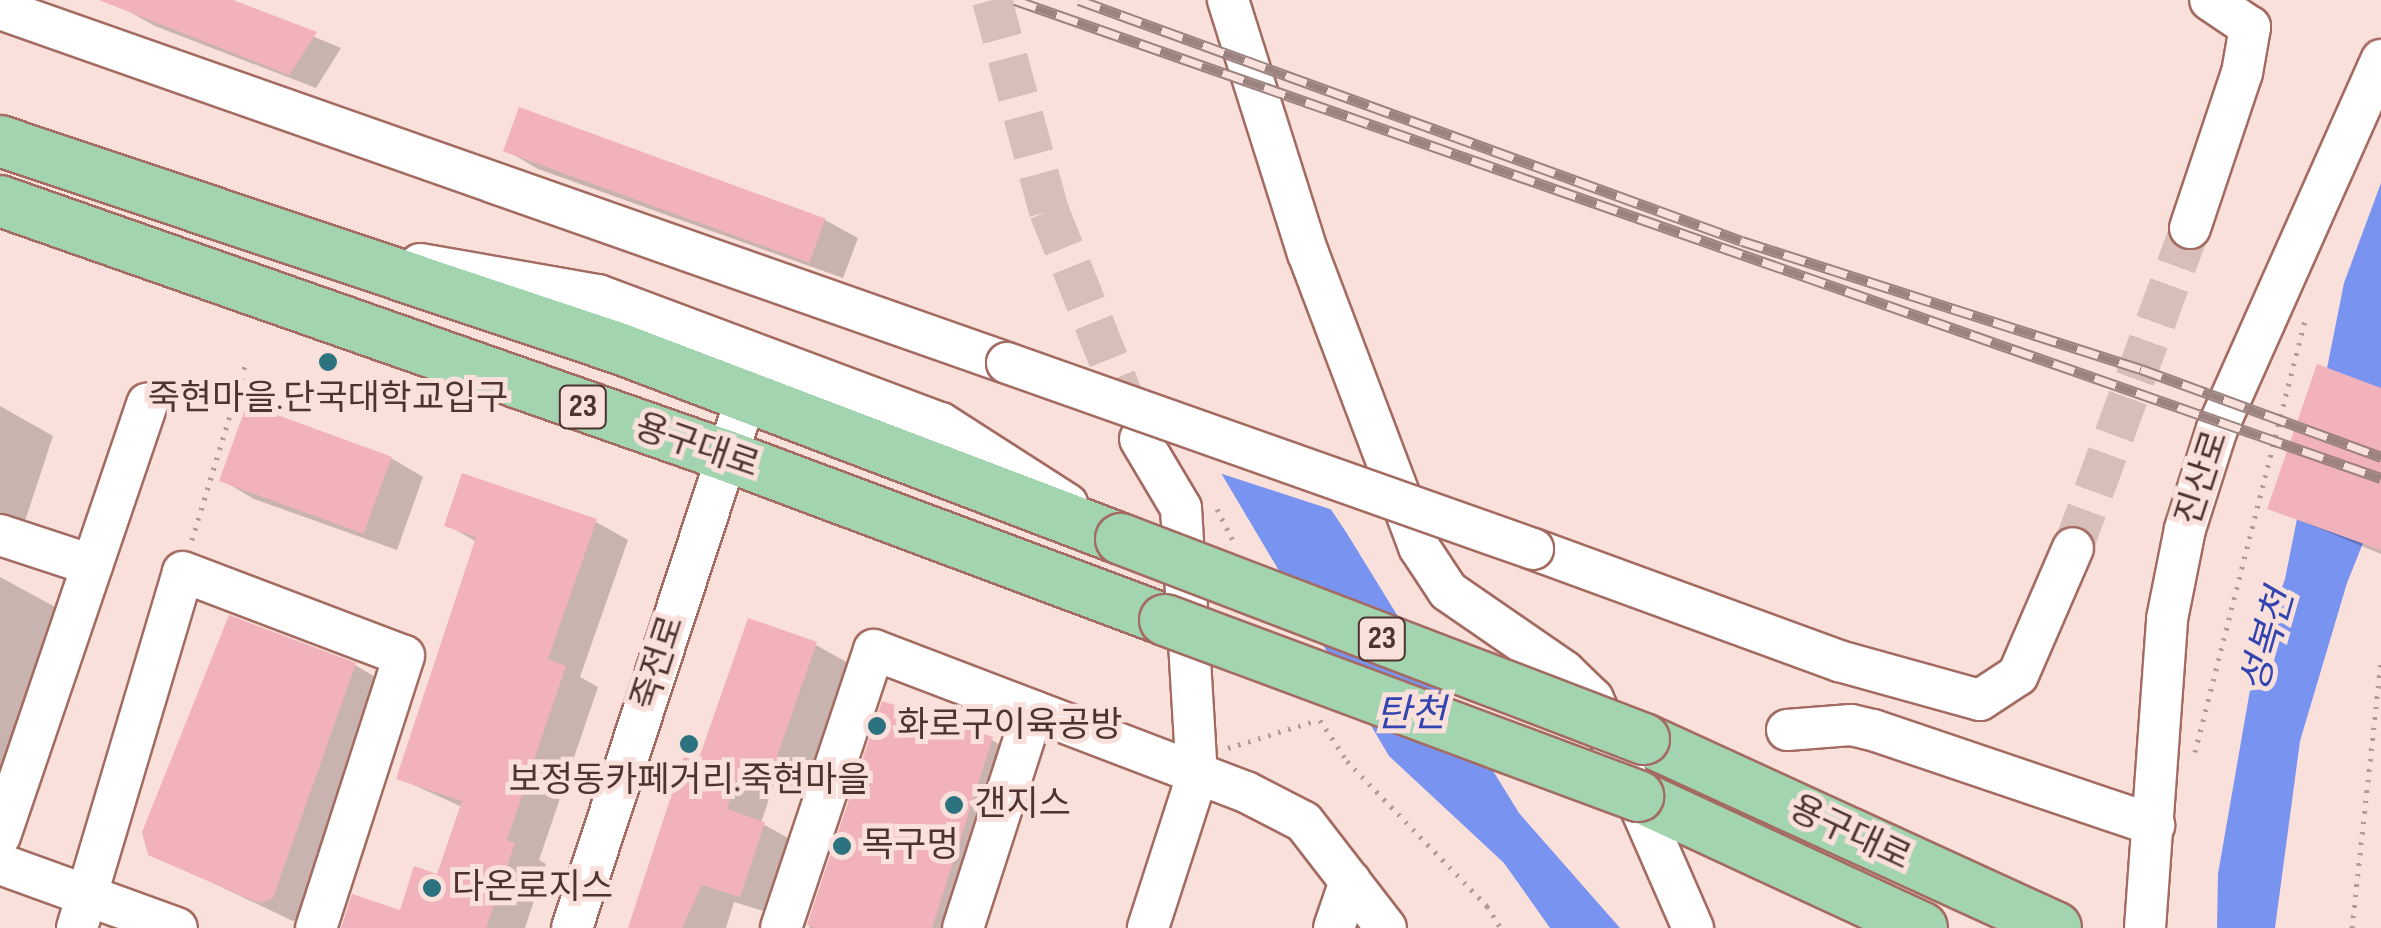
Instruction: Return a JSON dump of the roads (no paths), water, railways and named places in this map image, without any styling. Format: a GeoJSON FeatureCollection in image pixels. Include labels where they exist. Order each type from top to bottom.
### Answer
{"type":"FeatureCollection","features":[{"type":"Feature","properties":{"kind":"main road","name":"용구대로"},"geometry":{"type":"LineString","coordinates":[[0,142],[621,349],[1121,539],[1644,739],[2056,928]]}},
{"type":"Feature","properties":{"kind":"main road","name":"용구대로"},"geometry":{"type":"LineString","coordinates":[[0,201],[727,456],[1638,796],[1922,928]]}},
{"type":"Feature","properties":{"kind":"street"},"geometry":{"type":"LineString","coordinates":[[1228,0],[1308,253],[1420,547],[1448,591],[1564,672],[1592,699],[1693,928]]}},
{"type":"Feature","properties":{"kind":"street"},"geometry":{"type":"LineString","coordinates":[[2190,228],[2242,74],[2250,26],[2210,0]]}},
{"type":"Feature","properties":{"kind":"street"},"geometry":{"type":"LineString","coordinates":[[0,9],[1007,363],[1839,662],[1980,700],[2018,676],[2072,548]]}},
{"type":"Feature","properties":{"kind":"street","name":"진산로"},"geometry":{"type":"LineString","coordinates":[[2145,928],[2167,619],[2185,529],[2217,428],[2381,60]]}},
{"type":"Feature","properties":{"kind":"street"},"geometry":{"type":"LineString","coordinates":[[286,240],[598,295],[941,422],[1121,539]]}},
{"type":"Feature","properties":{"kind":"street","name":"죽전로"},"geometry":{"type":"LineString","coordinates":[[572,928],[746,398]]}},
{"type":"Feature","properties":{"kind":"street"},"geometry":{"type":"LineString","coordinates":[[0,836],[147,403]]}},
{"type":"Feature","properties":{"kind":"street"},"geometry":{"type":"LineString","coordinates":[[1140,439],[1181,508],[1197,776],[1148,928]]}},
{"type":"Feature","properties":{"kind":"street"},"geometry":{"type":"LineString","coordinates":[[0,535],[92,565]]}},
{"type":"Feature","properties":{"kind":"street"},"geometry":{"type":"LineString","coordinates":[[82,911],[183,572],[404,656],[316,928]]}},
{"type":"Feature","properties":{"kind":"street"},"geometry":{"type":"LineString","coordinates":[[781,928],[874,650],[1304,822],[1386,928]]}},
{"type":"Feature","properties":{"kind":"street"},"geometry":{"type":"LineString","coordinates":[[963,928],[1033,711]]}},
{"type":"Feature","properties":{"kind":"street"},"geometry":{"type":"LineString","coordinates":[[1787,730],[1850,725],[1873,730],[2154,824]]}},
{"type":"Feature","properties":{"kind":"street"},"geometry":{"type":"LineString","coordinates":[[0,864],[82,911],[177,928]]}},
{"type":"Feature","properties":{"kind":"street"},"geometry":{"type":"LineString","coordinates":[[1334,928],[1350,881]]}},
{"type":"Feature","properties":{"kind":"water","name":"성복천"},"geometry":{"type":"Polygon","coordinates":[[[2381,183],[2381,498],[2347,583],[2300,741],[2275,928],[2217,928],[2218,874],[2254,667],[2285,579],[2344,283],[2381,183]]]}},
{"type":"Feature","properties":{"kind":"water","name":"탄천"},"geometry":{"type":"Polygon","coordinates":[[[1173,273],[1346,532],[1519,813],[1620,928],[1550,928],[1504,863],[1389,756],[1142,340],[1173,273]]]}},
{"type":"Feature","properties":{"kind":"tunnel"},"geometry":{"type":"LineString","coordinates":[[992,0],[1049,211],[1137,431]]}},
{"type":"Feature","properties":{"kind":"tunnel"},"geometry":{"type":"LineString","coordinates":[[2073,548],[2190,228]]}},
{"type":"Feature","properties":{"kind":"railway"},"geometry":{"type":"LineString","coordinates":[[1015,0],[2381,478]]}},
{"type":"Feature","properties":{"kind":"railway"},"geometry":{"type":"LineString","coordinates":[[1079,0],[1742,241],[2141,369],[2381,457]]}},
{"type":"Feature","properties":{"kind":"place","name":"죽현마을.단국대학교입구"},"geometry":{"type":"Point","coordinates":[328,362]}},
{"type":"Feature","properties":{"kind":"place","name":"화로구이육공방"},"geometry":{"type":"Point","coordinates":[877,726]}},
{"type":"Feature","properties":{"kind":"place","name":"보정동카페거리.죽현마을"},"geometry":{"type":"Point","coordinates":[689,744]}},
{"type":"Feature","properties":{"kind":"place","name":"갠지스"},"geometry":{"type":"Point","coordinates":[954,805]}},
{"type":"Feature","properties":{"kind":"place","name":"목구멍"},"geometry":{"type":"Point","coordinates":[842,846]}},
{"type":"Feature","properties":{"kind":"place","name":"다온로지스"},"geometry":{"type":"Point","coordinates":[432,888]}}]}
